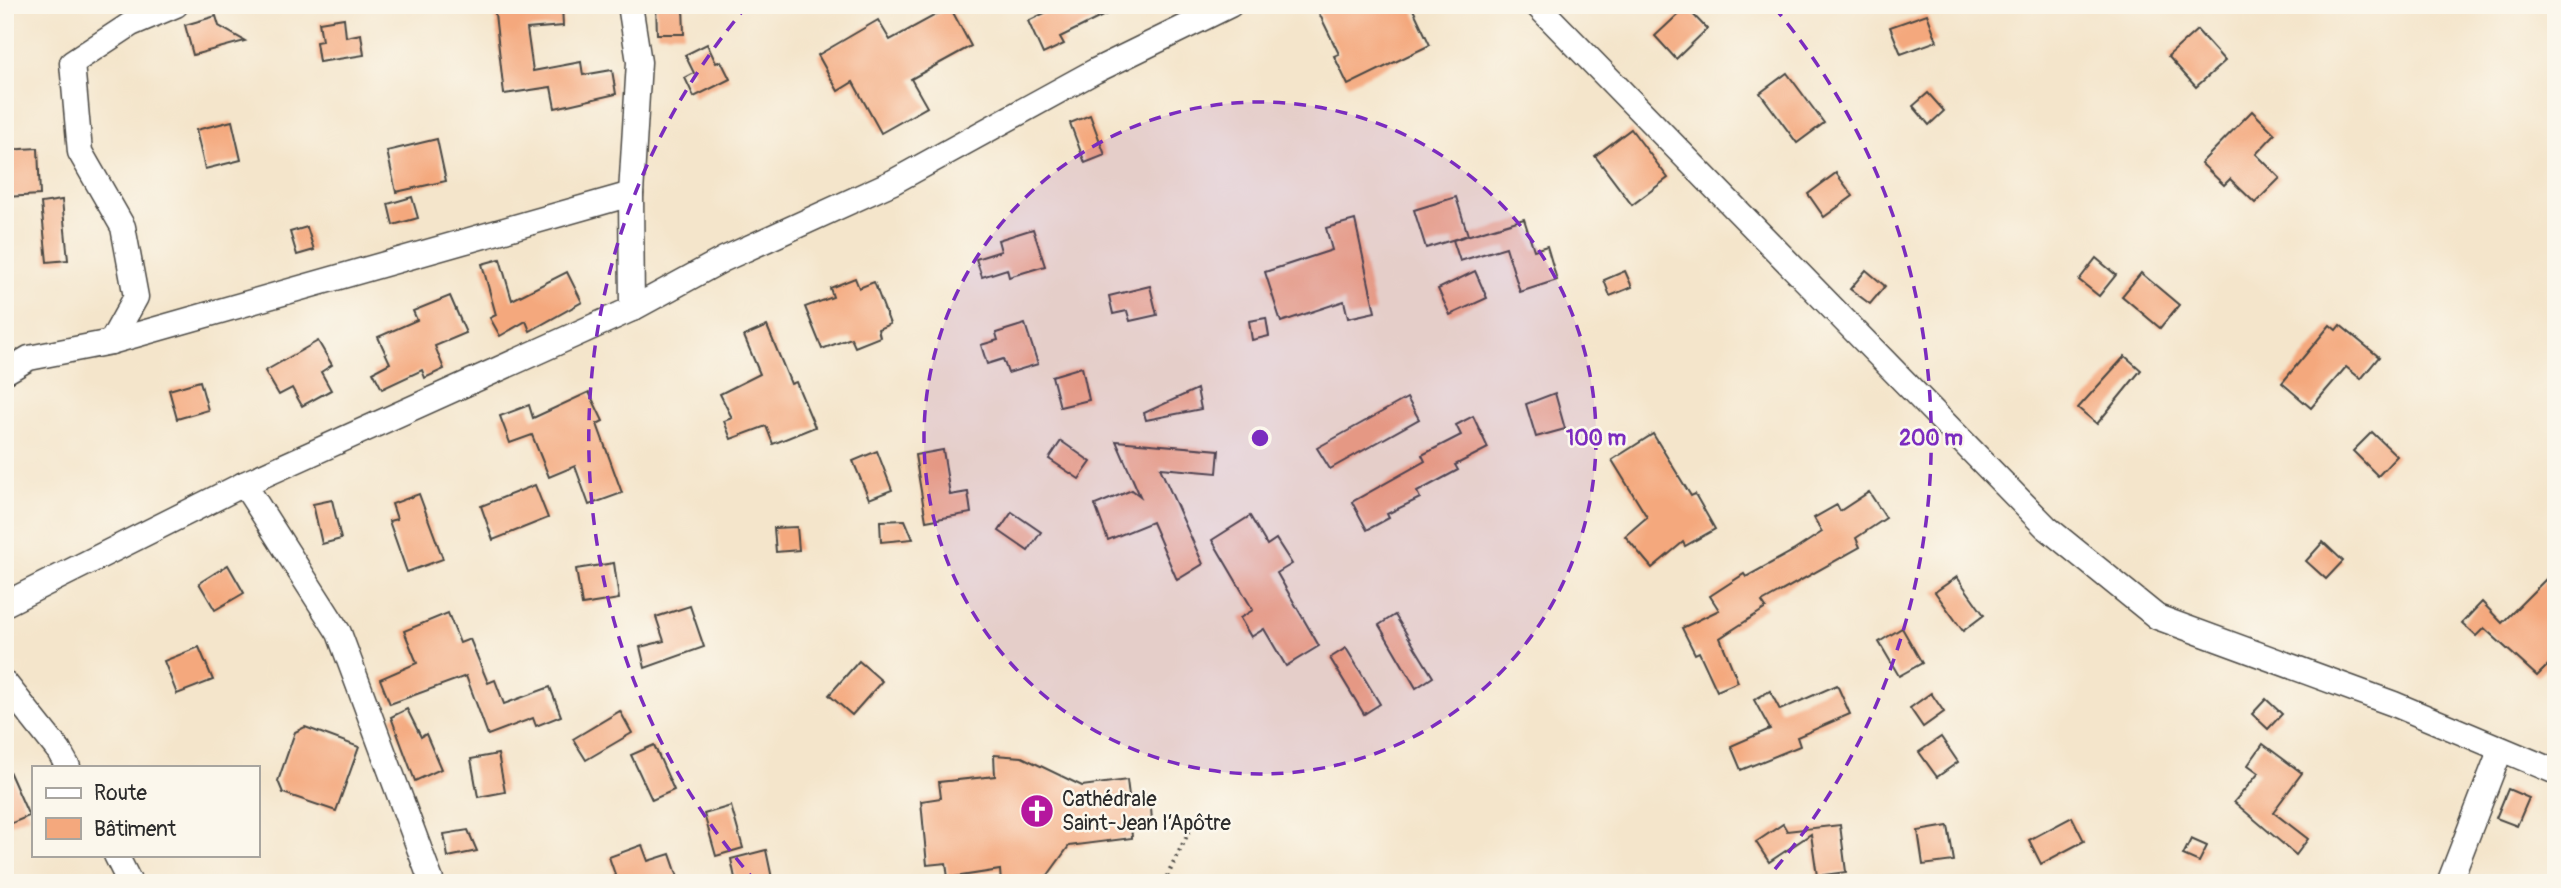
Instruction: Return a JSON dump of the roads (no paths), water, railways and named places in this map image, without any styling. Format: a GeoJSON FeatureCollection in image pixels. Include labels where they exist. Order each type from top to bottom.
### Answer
{"type":"FeatureCollection","features":[{"type":"Feature","properties":{"kind":"street"},"geometry":{"type":"LineString","coordinates":[[111,342],[136,297],[123,227],[80,152],[72,63],[131,24],[176,5]]}},
{"type":"Feature","properties":{"kind":"street"},"geometry":{"type":"LineString","coordinates":[[630,5],[639,62],[631,194],[632,309]]}},
{"type":"Feature","properties":{"kind":"street"},"geometry":{"type":"LineString","coordinates":[[5,604],[244,484],[632,309],[724,259],[893,182],[1095,71],[1230,5]]}},
{"type":"Feature","properties":{"kind":"street"},"geometry":{"type":"LineString","coordinates":[[1537,5],[2046,527],[2157,617],[2394,704],[2500,751],[2556,772]]}},
{"type":"Feature","properties":{"kind":"street"},"geometry":{"type":"LineString","coordinates":[[5,372],[29,358],[111,342],[631,194]]}},
{"type":"Feature","properties":{"kind":"street"},"geometry":{"type":"LineString","coordinates":[[244,484],[339,634],[432,883]]}},
{"type":"Feature","properties":{"kind":"street"},"geometry":{"type":"LineString","coordinates":[[5,683],[59,751],[67,766]]}},
{"type":"Feature","properties":{"kind":"street"},"geometry":{"type":"LineString","coordinates":[[2449,883],[2500,751]]}},
{"type":"Feature","properties":{"kind":"street"},"geometry":{"type":"LineString","coordinates":[[116,856],[130,883]]}},
{"type":"Feature","properties":{"kind":"place","name":"Cathédrale Saint-Jean l’Apôtre"},"geometry":{"type":"Point","coordinates":[1037,811]}}]}
